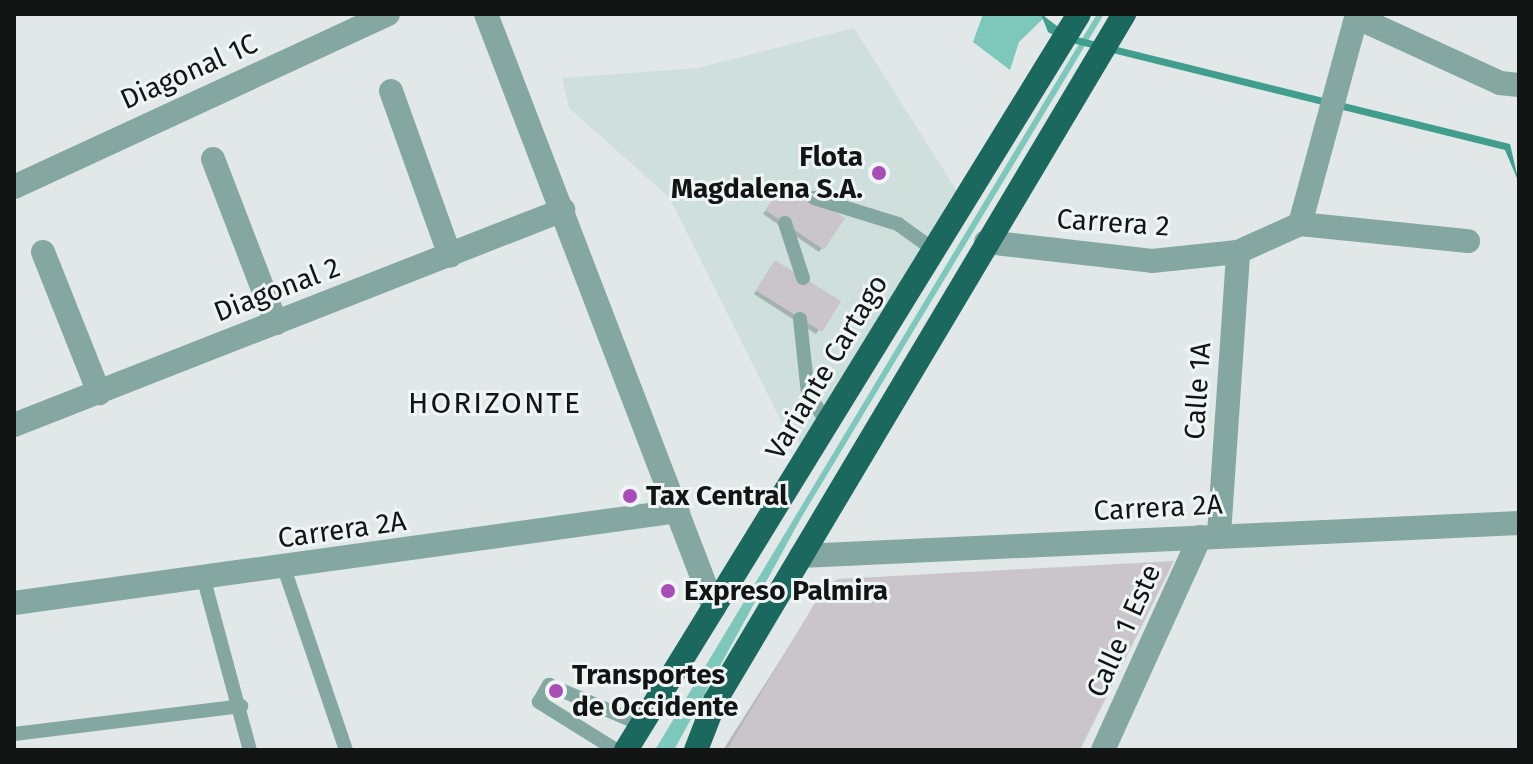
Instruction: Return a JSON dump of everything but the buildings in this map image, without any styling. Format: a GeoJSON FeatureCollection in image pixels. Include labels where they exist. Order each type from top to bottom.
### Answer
{"type":"FeatureCollection","features":[{"type":"Feature","properties":{"kind":"highway","name":"Variante Cartago"},"geometry":{"type":"LineString","coordinates":[[626,750],[829,425],[1079,14]]}},
{"type":"Feature","properties":{"kind":"highway"},"geometry":{"type":"LineString","coordinates":[[696,750],[715,701],[1119,21]]}},
{"type":"Feature","properties":{"kind":"street","name":"Diagonal 1C"},"geometry":{"type":"LineString","coordinates":[[14,187],[388,14]]}},
{"type":"Feature","properties":{"kind":"street"},"geometry":{"type":"LineString","coordinates":[[486,14],[714,608]]}},
{"type":"Feature","properties":{"kind":"street"},"geometry":{"type":"LineString","coordinates":[[1468,241],[1300,224],[1357,16],[1500,83],[1519,85]]}},
{"type":"Feature","properties":{"kind":"street"},"geometry":{"type":"LineString","coordinates":[[391,91],[450,256]]}},
{"type":"Feature","properties":{"kind":"street"},"geometry":{"type":"LineString","coordinates":[[213,159],[276,323]]}},
{"type":"Feature","properties":{"kind":"street","name":"Diagonal 2"},"geometry":{"type":"LineString","coordinates":[[14,425],[563,210]]}},
{"type":"Feature","properties":{"kind":"street","name":"Carrera 2"},"geometry":{"type":"LineString","coordinates":[[986,242],[1152,261],[1238,252],[1300,224]]}},
{"type":"Feature","properties":{"kind":"street"},"geometry":{"type":"LineString","coordinates":[[43,252],[99,393]]}},
{"type":"Feature","properties":{"kind":"street","name":"Calle 1A"},"geometry":{"type":"LineString","coordinates":[[1209,535],[1238,252]]}},
{"type":"Feature","properties":{"kind":"street","name":"Carrera 2A"},"geometry":{"type":"LineString","coordinates":[[14,603],[204,580],[678,511]]}},
{"type":"Feature","properties":{"kind":"street","name":"Carrera 2A"},"geometry":{"type":"LineString","coordinates":[[801,556],[1519,523]]}},
{"type":"Feature","properties":{"kind":"street","name":"Calle 1 Este"},"geometry":{"type":"LineString","coordinates":[[1103,750],[1209,535]]}},
{"type":"Feature","properties":{"kind":"lane"},"geometry":{"type":"LineString","coordinates":[[814,198],[898,224],[934,250]]}},
{"type":"Feature","properties":{"kind":"lane"},"geometry":{"type":"LineString","coordinates":[[785,223],[803,278]]}},
{"type":"Feature","properties":{"kind":"lane"},"geometry":{"type":"LineString","coordinates":[[800,319],[808,394],[829,425]]}},
{"type":"Feature","properties":{"kind":"lane"},"geometry":{"type":"LineString","coordinates":[[284,568],[346,750]]}},
{"type":"Feature","properties":{"kind":"lane"},"geometry":{"type":"LineString","coordinates":[[204,580],[241,706],[250,750]]}},
{"type":"Feature","properties":{"kind":"lane"},"geometry":{"type":"LineString","coordinates":[[616,750],[539,702],[549,685],[643,725]]}},
{"type":"Feature","properties":{"kind":"lane"},"geometry":{"type":"LineString","coordinates":[[14,734],[241,706]]}},
{"type":"Feature","properties":{"kind":"shaded area"},"geometry":{"type":"Polygon","coordinates":[[[983,14],[1048,14],[1019,42],[1010,70],[973,42],[983,14]]]}},
{"type":"Feature","properties":{"kind":"shaded area"},"geometry":{"type":"Polygon","coordinates":[[[1041,14],[1069,35],[1510,144],[1519,183],[1505,150],[1064,41],[1048,32],[1041,14]]]}},
{"type":"Feature","properties":{"kind":"shaded area"},"geometry":{"type":"Polygon","coordinates":[[[1097,14],[1104,14],[801,518],[674,750],[655,750],[1097,14]]]}},
{"type":"Feature","properties":{"kind":"shaded area"},"geometry":{"type":"Polygon","coordinates":[[[854,28],[960,196],[803,446],[783,425],[669,197],[569,108],[562,78],[698,68],[854,28]]]}},
{"type":"Feature","properties":{"kind":"place","name":"Flota Magdalena S.A."},"geometry":{"type":"Point","coordinates":[879,173]}},
{"type":"Feature","properties":{"kind":"place","name":"Tax Central"},"geometry":{"type":"Point","coordinates":[630,496]}},
{"type":"Feature","properties":{"kind":"place","name":"Expreso Palmira"},"geometry":{"type":"Point","coordinates":[668,591]}},
{"type":"Feature","properties":{"kind":"place","name":"Transportes de Occidente"},"geometry":{"type":"Point","coordinates":[556,691]}},
{"type":"Feature","properties":{"kind":"district","name":"HORIZONTE"},"geometry":{"type":"Point","coordinates":[495,403]}}]}
